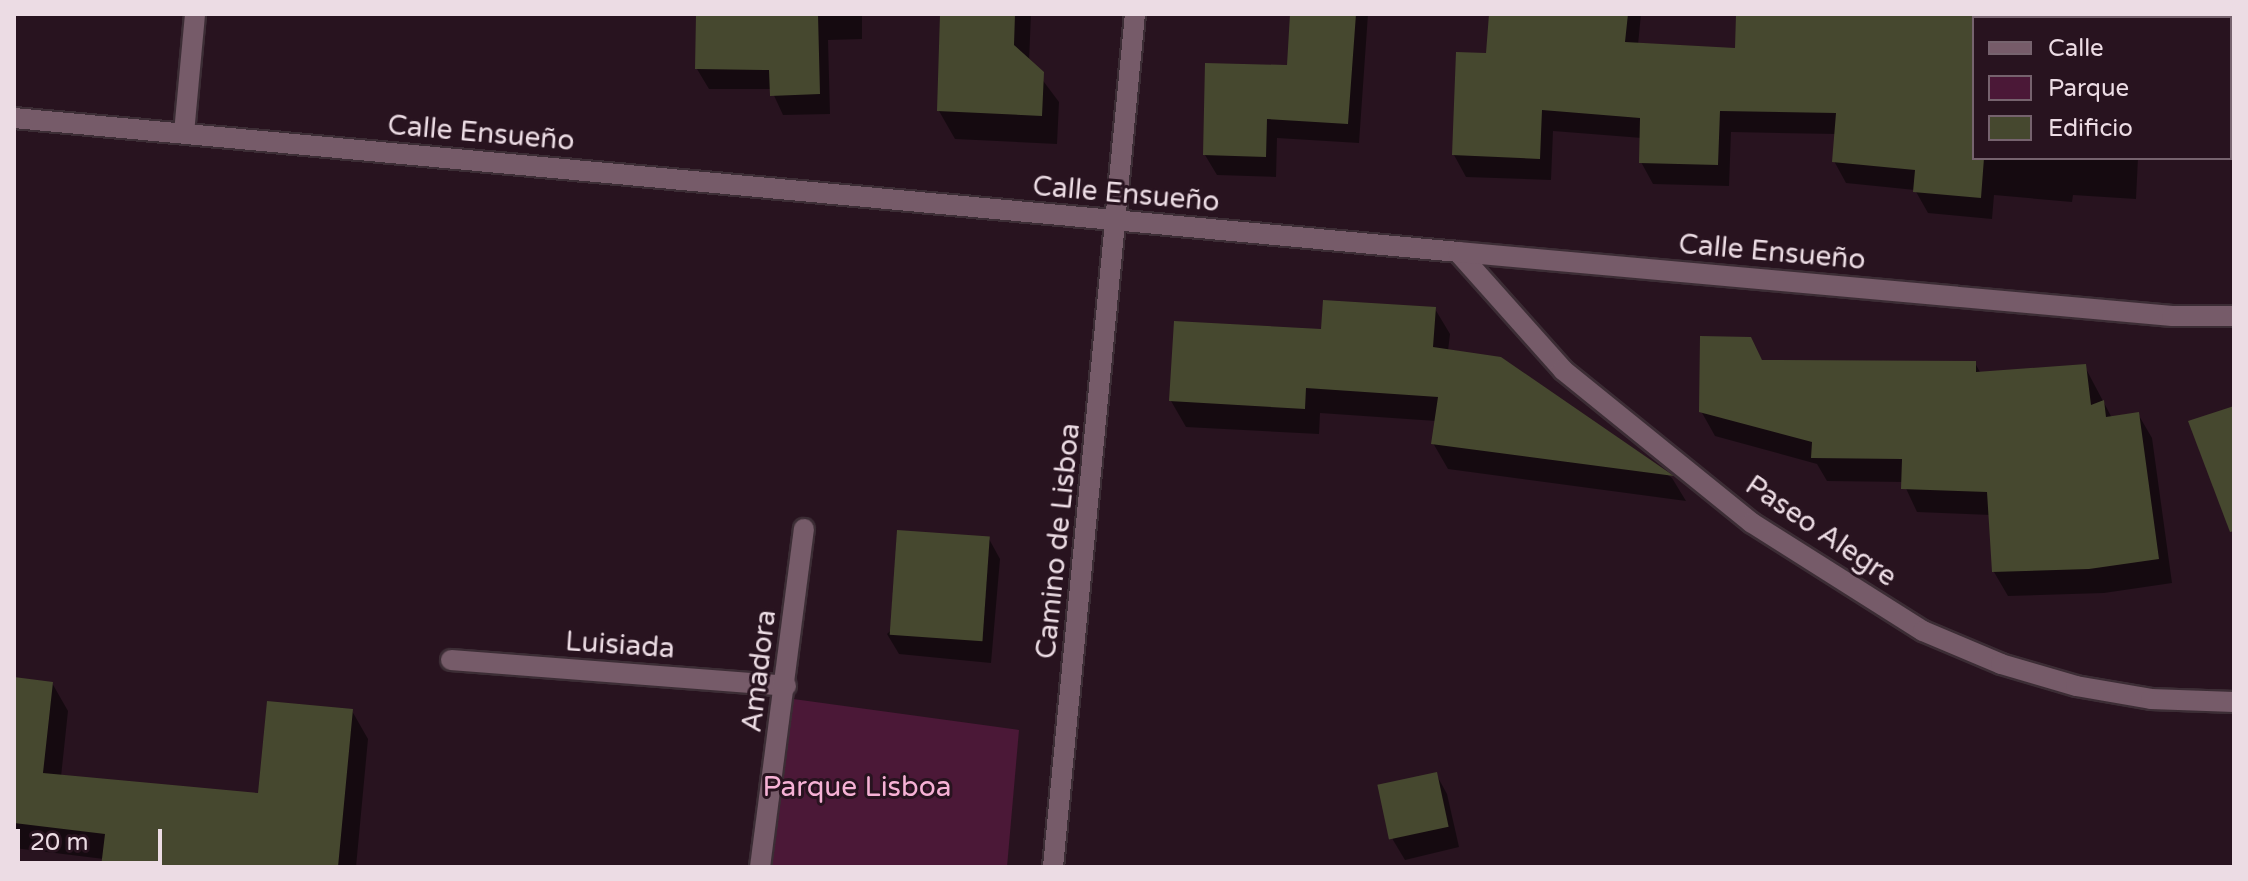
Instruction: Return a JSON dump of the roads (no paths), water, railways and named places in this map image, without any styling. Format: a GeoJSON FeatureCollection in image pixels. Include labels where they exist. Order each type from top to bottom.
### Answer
{"type":"FeatureCollection","features":[{"type":"Feature","properties":{"kind":"street"},"geometry":{"type":"LineString","coordinates":[[184,133],[195,14]]}},
{"type":"Feature","properties":{"kind":"street","name":"Camino de Lisboa"},"geometry":{"type":"LineString","coordinates":[[1053,867],[1119,221],[1135,14]]}},
{"type":"Feature","properties":{"kind":"street","name":"Calle Ensueño"},"geometry":{"type":"LineString","coordinates":[[14,118],[2172,316],[2234,316]]}},
{"type":"Feature","properties":{"kind":"street","name":"Paseo Alegre"},"geometry":{"type":"LineString","coordinates":[[1458,252],[1563,370],[1752,523],[1923,631],[2001,664],[2076,686],[2151,699],[2234,702]]}},
{"type":"Feature","properties":{"kind":"street","name":"Amadora"},"geometry":{"type":"LineString","coordinates":[[760,867],[786,686],[804,529]]}},
{"type":"Feature","properties":{"kind":"street","name":"Luisiada"},"geometry":{"type":"LineString","coordinates":[[451,660],[786,686]]}},
{"type":"Feature","properties":{"kind":"park label","name":"Parque Lisboa"},"geometry":{"type":"Point","coordinates":[857,787]}}]}
